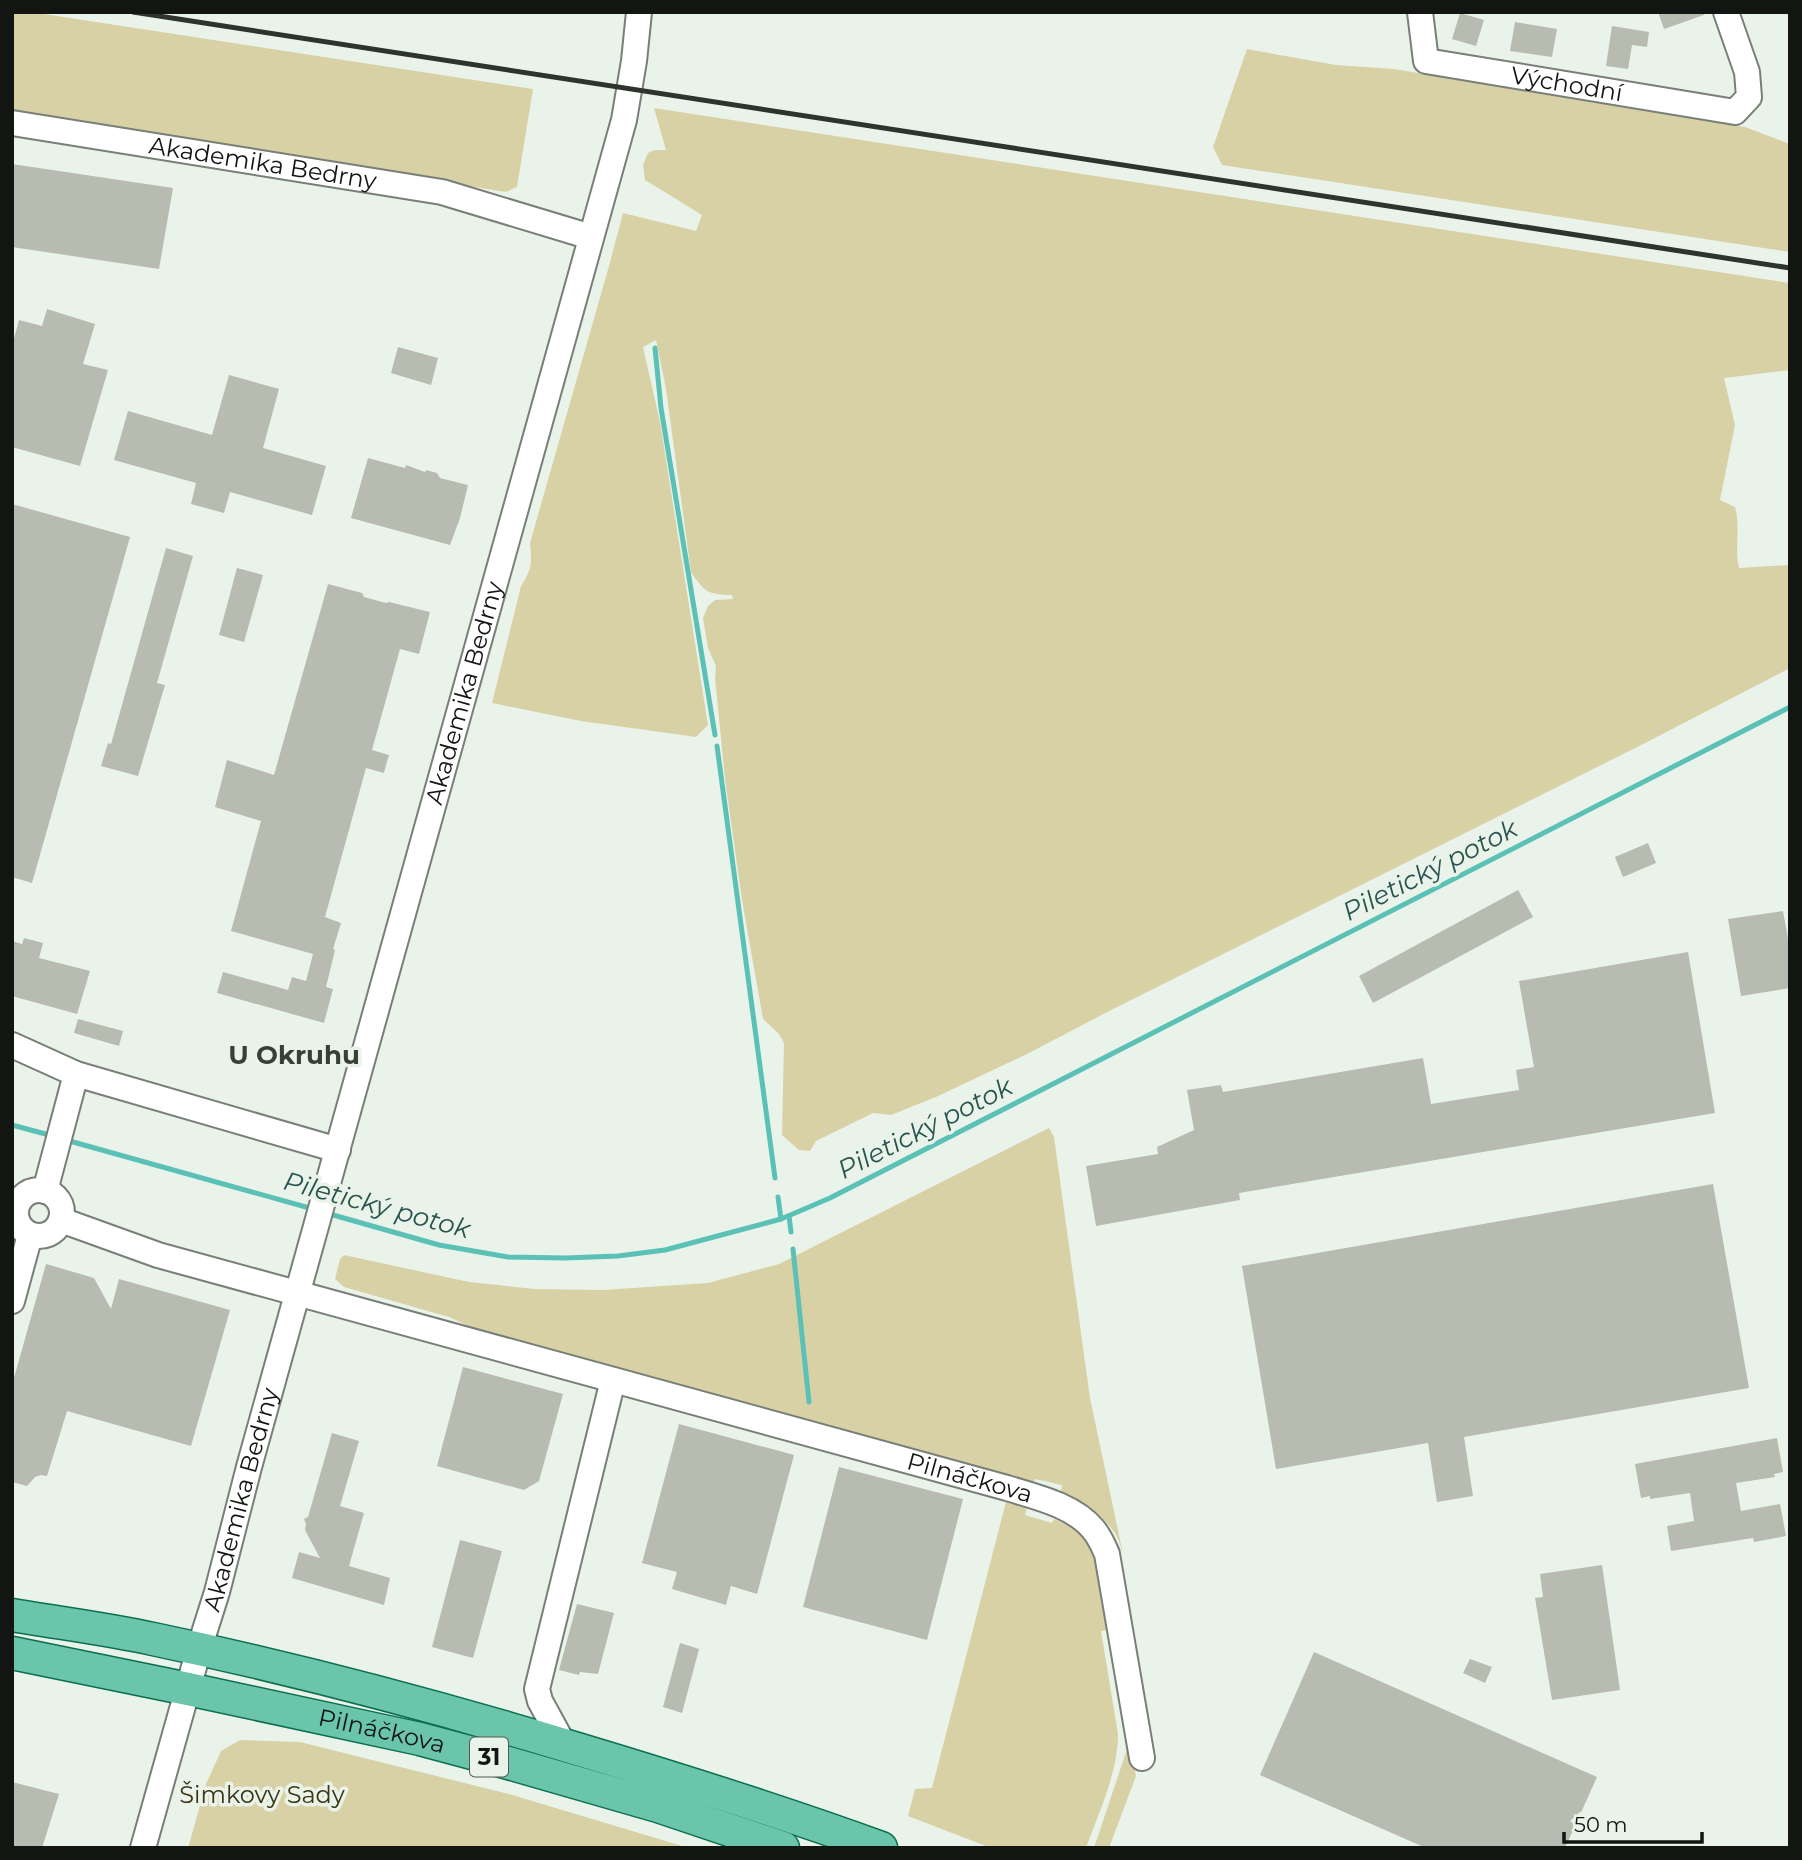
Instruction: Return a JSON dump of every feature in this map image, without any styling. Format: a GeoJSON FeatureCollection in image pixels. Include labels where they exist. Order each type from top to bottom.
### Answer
{"type":"FeatureCollection","features":[{"type":"Feature","properties":{"kind":"main road","name":"Pilnáčkova"},"geometry":{"type":"LineString","coordinates":[[12,1615],[199,1649],[415,1702],[694,1784],[881,1848]]}},
{"type":"Feature","properties":{"kind":"main road","name":"Pilnáčkova"},"geometry":{"type":"LineString","coordinates":[[12,1653],[373,1728],[479,1755],[658,1807],[783,1848]]}},
{"type":"Feature","properties":{"kind":"street","name":"Akademika Bedrny"},"geometry":{"type":"LineString","coordinates":[[144,1848],[199,1649],[218,1592],[249,1467],[591,237],[628,99],[639,12]]}},
{"type":"Feature","properties":{"kind":"street","name":"Východní"},"geometry":{"type":"LineString","coordinates":[[1420,12],[1426,61],[1735,112],[1749,97],[1747,72],[1726,12]]}},
{"type":"Feature","properties":{"kind":"street","name":"Akademika Bedrny"},"geometry":{"type":"LineString","coordinates":[[12,123],[442,192],[591,237]]}},
{"type":"Feature","properties":{"kind":"street"},"geometry":{"type":"LineString","coordinates":[[12,1045],[76,1074],[338,1150]]}},
{"type":"Feature","properties":{"kind":"street"},"geometry":{"type":"LineString","coordinates":[[49,1180],[18,1202],[16,1210],[19,1225],[30,1235],[52,1232],[61,1220],[61,1206],[52,1194],[49,1180],[76,1074]]}},
{"type":"Feature","properties":{"kind":"street","name":"Pilnáčkova"},"geometry":{"type":"LineString","coordinates":[[61,1220],[158,1255],[1007,1488],[1053,1503],[1079,1516],[1092,1528],[1107,1554],[1142,1758]]}},
{"type":"Feature","properties":{"kind":"street"},"geometry":{"type":"LineString","coordinates":[[12,1301],[30,1235]]}},
{"type":"Feature","properties":{"kind":"street"},"geometry":{"type":"LineString","coordinates":[[564,1745],[540,1701],[537,1689],[613,1380]]}},
{"type":"Feature","properties":{"kind":"green space"},"geometry":{"type":"Polygon","coordinates":[[[12,12],[31,12],[533,89],[517,187],[506,192],[12,113],[12,12]]]}},
{"type":"Feature","properties":{"kind":"green space"},"geometry":{"type":"Polygon","coordinates":[[[1247,49],[1336,65],[1394,69],[1745,127],[1790,144],[1790,252],[1222,165],[1213,147],[1247,49]]]}},
{"type":"Feature","properties":{"kind":"green space"},"geometry":{"type":"Polygon","coordinates":[[[654,108],[1790,283],[1790,370],[1724,378],[1735,425],[1720,500],[1735,507],[1739,568],[1790,565],[1790,668],[1029,1053],[891,1115],[873,1113],[816,1141],[810,1151],[799,1150],[782,1135],[784,1043],[779,1034],[763,1019],[742,900],[725,779],[716,666],[708,648],[703,618],[708,606],[715,600],[733,599],[732,595],[707,591],[691,572],[666,389],[656,340],[643,347],[660,422],[708,725],[696,737],[581,721],[492,703],[521,586],[530,566],[530,543],[623,213],[696,231],[702,215],[645,180],[643,165],[648,153],[666,150],[654,108]]]}},
{"type":"Feature","properties":{"kind":"green space"},"geometry":{"type":"Polygon","coordinates":[[[1049,1128],[1054,1137],[1090,1398],[1123,1554],[1118,1538],[1110,1526],[1084,1503],[1061,1492],[1062,1485],[1035,1479],[1033,1485],[497,1339],[449,1317],[344,1287],[335,1279],[340,1259],[344,1255],[469,1282],[535,1289],[603,1290],[708,1283],[779,1264],[1049,1128]]]}},
{"type":"Feature","properties":{"kind":"green space"},"geometry":{"type":"Polygon","coordinates":[[[1007,1498],[1027,1508],[1025,1515],[1052,1523],[1054,1519],[1078,1531],[1086,1540],[1097,1564],[1108,1630],[1101,1631],[1118,1734],[1111,1778],[1086,1848],[991,1848],[908,1816],[915,1789],[932,1788],[1007,1498]]]}},
{"type":"Feature","properties":{"kind":"green space","name":"Šimkovy Sady"},"geometry":{"type":"Polygon","coordinates":[[[240,1740],[300,1742],[509,1794],[689,1848],[188,1848],[206,1784],[221,1751],[240,1740]]]}},
{"type":"Feature","properties":{"kind":"green space"},"geometry":{"type":"Polygon","coordinates":[[[1129,1743],[1136,1776],[1109,1848],[1094,1848],[1129,1743]]]}},
{"type":"Feature","properties":{"kind":"building"},"geometry":{"type":"Polygon","coordinates":[[[1658,12],[1704,12],[1704,15],[1664,29],[1658,12]]]}},
{"type":"Feature","properties":{"kind":"building"},"geometry":{"type":"Polygon","coordinates":[[[1460,13],[1484,20],[1476,46],[1452,39],[1460,13]]]}},
{"type":"Feature","properties":{"kind":"building"},"geometry":{"type":"Polygon","coordinates":[[[1515,22],[1557,29],[1552,57],[1510,51],[1515,22]]]}},
{"type":"Feature","properties":{"kind":"building"},"geometry":{"type":"Polygon","coordinates":[[[1612,26],[1649,32],[1647,47],[1632,45],[1628,69],[1606,66],[1612,26]]]}},
{"type":"Feature","properties":{"kind":"building"},"geometry":{"type":"Polygon","coordinates":[[[12,164],[173,188],[159,269],[12,247],[12,164]]]}},
{"type":"Feature","properties":{"kind":"building"},"geometry":{"type":"Polygon","coordinates":[[[47,309],[95,324],[83,364],[108,370],[80,466],[12,447],[12,346],[19,320],[42,326],[47,309]]]}},
{"type":"Feature","properties":{"kind":"building"},"geometry":{"type":"Polygon","coordinates":[[[398,347],[438,358],[431,385],[391,373],[398,347]]]}},
{"type":"Feature","properties":{"kind":"building"},"geometry":{"type":"Polygon","coordinates":[[[229,375],[279,389],[263,448],[326,466],[312,515],[230,492],[224,513],[191,504],[196,483],[114,460],[128,411],[212,435],[229,375]]]}},
{"type":"Feature","properties":{"kind":"building"},"geometry":{"type":"Polygon","coordinates":[[[368,458],[405,468],[406,465],[425,472],[426,470],[437,473],[440,478],[468,485],[450,545],[351,518],[368,458]]]}},
{"type":"Feature","properties":{"kind":"building"},"geometry":{"type":"Polygon","coordinates":[[[12,504],[130,537],[32,883],[12,877],[12,504]]]}},
{"type":"Feature","properties":{"kind":"building"},"geometry":{"type":"Polygon","coordinates":[[[166,548],[193,556],[157,683],[165,685],[138,776],[101,766],[108,743],[111,744],[166,548]]]}},
{"type":"Feature","properties":{"kind":"building"},"geometry":{"type":"Polygon","coordinates":[[[237,568],[263,575],[244,642],[219,635],[237,568]]]}},
{"type":"Feature","properties":{"kind":"building"},"geometry":{"type":"Polygon","coordinates":[[[328,584],[362,593],[364,597],[430,612],[419,654],[400,649],[372,750],[389,755],[384,773],[366,768],[325,917],[341,923],[326,987],[333,989],[324,1023],[217,993],[223,972],[288,990],[292,977],[306,981],[313,954],[231,931],[261,821],[215,807],[227,760],[274,775],[328,584]]]}},
{"type":"Feature","properties":{"kind":"building"},"geometry":{"type":"Polygon","coordinates":[[[1648,843],[1656,863],[1623,877],[1615,857],[1648,843]]]}},
{"type":"Feature","properties":{"kind":"building"},"geometry":{"type":"Polygon","coordinates":[[[1518,890],[1533,917],[1373,1003],[1359,976],[1518,890]]]}},
{"type":"Feature","properties":{"kind":"building"},"geometry":{"type":"Polygon","coordinates":[[[1783,911],[1790,950],[1790,988],[1741,996],[1728,919],[1783,911]]]}},
{"type":"Feature","properties":{"kind":"building"},"geometry":{"type":"Polygon","coordinates":[[[24,938],[43,943],[39,958],[90,971],[77,1014],[12,996],[12,941],[22,944],[24,938]]]}},
{"type":"Feature","properties":{"kind":"building"},"geometry":{"type":"Polygon","coordinates":[[[1688,952],[1715,1113],[1239,1193],[1240,1200],[1096,1226],[1086,1166],[1158,1154],[1157,1147],[1194,1130],[1187,1090],[1221,1085],[1223,1092],[1423,1058],[1431,1104],[1519,1090],[1516,1070],[1534,1067],[1519,981],[1688,952]]]}},
{"type":"Feature","properties":{"kind":"building"},"geometry":{"type":"Polygon","coordinates":[[[78,1019],[123,1031],[119,1046],[74,1033],[78,1019]]]}},
{"type":"Feature","properties":{"kind":"building"},"geometry":{"type":"Polygon","coordinates":[[[1713,1184],[1749,1388],[1464,1437],[1473,1496],[1437,1502],[1428,1443],[1276,1469],[1242,1266],[1713,1184]]]}},
{"type":"Feature","properties":{"kind":"building"},"geometry":{"type":"Polygon","coordinates":[[[46,1264],[94,1278],[111,1309],[119,1279],[230,1310],[191,1446],[67,1411],[47,1476],[35,1477],[27,1486],[12,1482],[12,1385],[46,1264]]]}},
{"type":"Feature","properties":{"kind":"building"},"geometry":{"type":"Polygon","coordinates":[[[463,1367],[563,1394],[539,1481],[524,1490],[437,1466],[463,1367]]]}},
{"type":"Feature","properties":{"kind":"building"},"geometry":{"type":"Polygon","coordinates":[[[679,1424],[794,1455],[757,1594],[731,1586],[726,1605],[672,1589],[677,1572],[642,1563],[679,1424]]]}},
{"type":"Feature","properties":{"kind":"building"},"geometry":{"type":"Polygon","coordinates":[[[332,1433],[359,1441],[340,1506],[364,1513],[349,1566],[390,1578],[384,1605],[292,1578],[299,1552],[320,1558],[305,1530],[304,1519],[308,1517],[332,1433]]]}},
{"type":"Feature","properties":{"kind":"building"},"geometry":{"type":"Polygon","coordinates":[[[1777,1438],[1783,1472],[1774,1474],[1775,1477],[1736,1483],[1741,1511],[1780,1504],[1786,1536],[1754,1542],[1753,1538],[1671,1551],[1667,1526],[1694,1521],[1690,1493],[1641,1498],[1635,1464],[1777,1438]]]}},
{"type":"Feature","properties":{"kind":"building"},"geometry":{"type":"Polygon","coordinates":[[[839,1467],[963,1499],[927,1640],[803,1607],[839,1467]]]}},
{"type":"Feature","properties":{"kind":"building"},"geometry":{"type":"Polygon","coordinates":[[[460,1540],[502,1551],[473,1658],[432,1647],[460,1540]]]}},
{"type":"Feature","properties":{"kind":"building"},"geometry":{"type":"Polygon","coordinates":[[[1602,1565],[1620,1690],[1552,1700],[1535,1598],[1543,1597],[1540,1574],[1602,1565]]]}},
{"type":"Feature","properties":{"kind":"building"},"geometry":{"type":"Polygon","coordinates":[[[577,1604],[614,1613],[598,1674],[580,1672],[579,1675],[559,1670],[577,1604]]]}},
{"type":"Feature","properties":{"kind":"building"},"geometry":{"type":"Polygon","coordinates":[[[680,1643],[699,1649],[682,1713],[663,1707],[680,1643]]]}},
{"type":"Feature","properties":{"kind":"building"},"geometry":{"type":"Polygon","coordinates":[[[1314,1652],[1597,1777],[1565,1848],[1426,1848],[1260,1775],[1314,1652]]]}},
{"type":"Feature","properties":{"kind":"building"},"geometry":{"type":"Polygon","coordinates":[[[1470,1659],[1492,1667],[1485,1683],[1463,1673],[1470,1659]]]}},
{"type":"Feature","properties":{"kind":"building"},"geometry":{"type":"Polygon","coordinates":[[[12,1782],[59,1794],[42,1848],[12,1848],[12,1782]]]}},
{"type":"Feature","properties":{"kind":"waterway"},"geometry":{"type":"LineString","coordinates":[[655,348],[661,408],[715,735]]}},
{"type":"Feature","properties":{"kind":"waterway","name":"Piletický potok"},"geometry":{"type":"LineString","coordinates":[[326,1213],[439,1245],[508,1257],[565,1258],[618,1256],[665,1250],[781,1219],[830,1198],[1790,707]]}},
{"type":"Feature","properties":{"kind":"waterway"},"geometry":{"type":"LineString","coordinates":[[717,746],[775,1178]]}},
{"type":"Feature","properties":{"kind":"waterway","name":"Piletický potok"},"geometry":{"type":"LineString","coordinates":[[12,1125],[53,1136]]}},
{"type":"Feature","properties":{"kind":"waterway","name":"Piletický potok"},"geometry":{"type":"LineString","coordinates":[[66,1140],[313,1209]]}},
{"type":"Feature","properties":{"kind":"waterway"},"geometry":{"type":"LineString","coordinates":[[778,1197],[781,1219]]}},
{"type":"Feature","properties":{"kind":"waterway"},"geometry":{"type":"LineString","coordinates":[[789,1216],[791,1232]]}},
{"type":"Feature","properties":{"kind":"waterway"},"geometry":{"type":"LineString","coordinates":[[793,1249],[809,1402]]}},
{"type":"Feature","properties":{"kind":"railway"},"geometry":{"type":"LineString","coordinates":[[133,12],[1790,268]]}},
{"type":"Feature","properties":{"kind":"district","name":"U Okruhu"},"geometry":{"type":"Point","coordinates":[294,1055]}}]}
